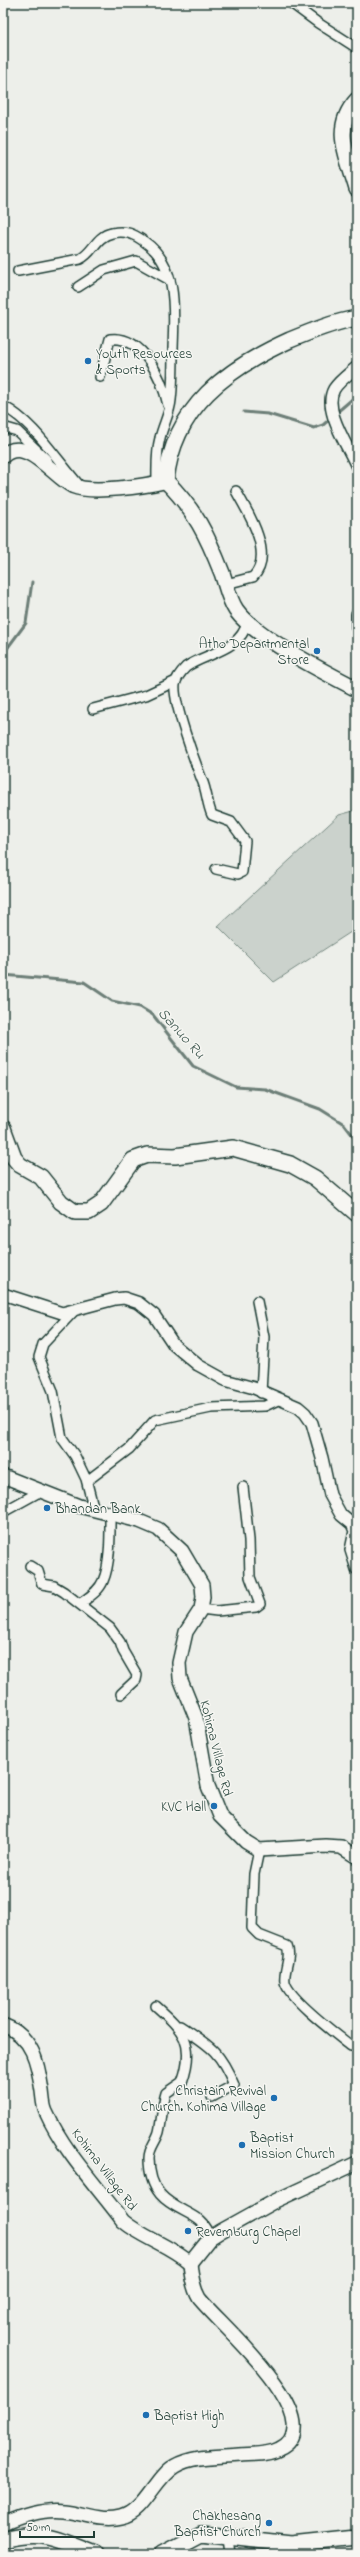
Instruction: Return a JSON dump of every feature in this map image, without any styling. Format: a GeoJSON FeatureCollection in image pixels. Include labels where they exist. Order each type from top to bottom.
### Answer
{"type":"FeatureCollection","features":[{"type":"Feature","properties":{"kind":"highway"},"geometry":{"type":"LineString","coordinates":[[357,100],[343,120],[342,136],[357,189]]}},
{"type":"Feature","properties":{"kind":"highway"},"geometry":{"type":"LineString","coordinates":[[357,318],[322,327],[300,336],[232,371],[192,409],[177,435],[161,482],[185,500],[206,535],[235,608],[247,623],[326,674],[357,689]]}},
{"type":"Feature","properties":{"kind":"highway"},"geometry":{"type":"LineString","coordinates":[[3,1128],[14,1158],[20,1165],[41,1177],[61,1202],[75,1212],[89,1212],[102,1204],[133,1160],[147,1155],[174,1156],[233,1148],[290,1164],[315,1178],[357,1214]]}},
{"type":"Feature","properties":{"kind":"highway"},"geometry":{"type":"LineString","coordinates":[[163,2554],[201,2534],[291,2544],[357,2537]]}},
{"type":"Feature","properties":{"kind":"highway"},"geometry":{"type":"LineString","coordinates":[[3,2540],[21,2536],[45,2535],[97,2554]]}},
{"type":"Feature","properties":{"kind":"main road"},"geometry":{"type":"LineString","coordinates":[[3,456],[17,450],[28,451],[65,481],[81,488],[104,488],[161,482]]}},
{"type":"Feature","properties":{"kind":"main road","name":"Kohima Village Rd"},"geometry":{"type":"LineString","coordinates":[[3,1476],[94,1510],[110,1512],[158,1529],[178,1547],[202,1584],[203,1597],[201,1609],[186,1632],[179,1663],[180,1678],[196,1718],[213,1801],[224,1820],[246,1842],[259,1850]]}},
{"type":"Feature","properties":{"kind":"main road"},"geometry":{"type":"LineString","coordinates":[[259,1850],[326,1846],[341,1847],[357,1856]]}},
{"type":"Feature","properties":{"kind":"main road","name":"Kohima Village Rd"},"geometry":{"type":"LineString","coordinates":[[3,2025],[25,2039],[33,2049],[38,2065],[45,2110],[56,2132],[123,2221],[133,2229],[173,2250],[190,2263]]}},
{"type":"Feature","properties":{"kind":"main road"},"geometry":{"type":"LineString","coordinates":[[3,2524],[52,2510],[98,2518],[123,2517],[140,2504],[165,2474],[187,2461],[265,2453],[278,2450],[288,2443],[293,2434],[292,2425],[289,2408],[281,2393],[247,2347],[198,2296],[190,2263],[210,2238],[275,2201],[357,2163]]}},
{"type":"Feature","properties":{"kind":"street"},"geometry":{"type":"LineString","coordinates":[[291,3],[318,23],[357,48]]}},
{"type":"Feature","properties":{"kind":"street"},"geometry":{"type":"LineString","coordinates":[[18,271],[86,257],[98,241],[111,233],[127,232],[135,235],[154,248],[160,257],[170,280],[174,306],[171,400],[160,439],[161,482]]}},
{"type":"Feature","properties":{"kind":"street"},"geometry":{"type":"LineString","coordinates":[[78,287],[104,270],[136,260],[170,280]]}},
{"type":"Feature","properties":{"kind":"street"},"geometry":{"type":"LineString","coordinates":[[100,377],[110,339],[127,341],[138,349],[153,366],[164,390],[169,410]]}},
{"type":"Feature","properties":{"kind":"street"},"geometry":{"type":"LineString","coordinates":[[357,367],[335,388],[331,398],[331,411],[357,468]]}},
{"type":"Feature","properties":{"kind":"street"},"geometry":{"type":"LineString","coordinates":[[3,406],[17,414],[29,425],[81,488]]}},
{"type":"Feature","properties":{"kind":"street"},"geometry":{"type":"LineString","coordinates":[[3,427],[17,432],[26,438],[65,481]]}},
{"type":"Feature","properties":{"kind":"street"},"geometry":{"type":"LineString","coordinates":[[226,584],[253,577],[260,565],[259,537],[254,520],[236,491]]}},
{"type":"Feature","properties":{"kind":"street"},"geometry":{"type":"LineString","coordinates":[[357,614],[357,627]]}},
{"type":"Feature","properties":{"kind":"street"},"geometry":{"type":"LineString","coordinates":[[216,869],[238,874],[242,872],[245,840],[230,822],[212,815],[202,780],[191,753],[177,696],[176,681],[180,673],[192,663],[218,652],[234,642],[244,633],[247,623]]}},
{"type":"Feature","properties":{"kind":"street"},"geometry":{"type":"LineString","coordinates":[[93,708],[146,695],[176,681]]}},
{"type":"Feature","properties":{"kind":"street"},"geometry":{"type":"LineString","coordinates":[[3,1294],[62,1313],[124,1298],[139,1303],[154,1315],[174,1345],[198,1365],[226,1380],[298,1407],[305,1413],[312,1423],[322,1458],[330,1495],[341,1515],[352,1524],[356,1530],[351,1550],[357,1569]]}},
{"type":"Feature","properties":{"kind":"street"},"geometry":{"type":"LineString","coordinates":[[257,1301],[264,1337],[261,1393]]}},
{"type":"Feature","properties":{"kind":"street"},"geometry":{"type":"LineString","coordinates":[[76,1309],[43,1344],[39,1357],[53,1391],[62,1438],[75,1456],[87,1481],[94,1510]]}},
{"type":"Feature","properties":{"kind":"street"},"geometry":{"type":"LineString","coordinates":[[87,1481],[129,1449],[155,1420],[210,1408],[265,1406],[280,1399]]}},
{"type":"Feature","properties":{"kind":"street"},"geometry":{"type":"LineString","coordinates":[[201,1609],[217,1611],[256,1607],[260,1604],[250,1577],[249,1540],[243,1486]]}},
{"type":"Feature","properties":{"kind":"street"},"geometry":{"type":"LineString","coordinates":[[3,1512],[41,1491]]}},
{"type":"Feature","properties":{"kind":"street"},"geometry":{"type":"LineString","coordinates":[[81,1603],[98,1590],[104,1581],[109,1547],[110,1512]]}},
{"type":"Feature","properties":{"kind":"street"},"geometry":{"type":"LineString","coordinates":[[30,1566],[38,1571],[42,1584],[54,1586],[81,1603],[113,1632],[136,1671],[136,1680],[122,1694]]}},
{"type":"Feature","properties":{"kind":"street"},"geometry":{"type":"LineString","coordinates":[[259,1850],[254,1874],[252,1928],[259,1935],[287,1946],[289,1955],[285,1982],[290,1992],[306,2009],[351,2046]]}},
{"type":"Feature","properties":{"kind":"street"},"geometry":{"type":"LineString","coordinates":[[156,2006],[176,2024],[214,2050],[226,2068],[234,2085],[212,2097]]}},
{"type":"Feature","properties":{"kind":"street"},"geometry":{"type":"LineString","coordinates":[[176,2024],[187,2040],[184,2075],[182,2082],[166,2093],[158,2134],[150,2149],[150,2166],[157,2190],[165,2200],[174,2207],[199,2219],[209,2231],[210,2238]]}},
{"type":"Feature","properties":{"kind":"street"},"geometry":{"type":"LineString","coordinates":[[228,2538],[230,2554]]}},
{"type":"Feature","properties":{"kind":"shaded area"},"geometry":{"type":"Polygon","coordinates":[[[357,810],[357,928],[274,982],[218,926],[339,815],[357,810]]]}},
{"type":"Feature","properties":{"kind":"waterway"},"geometry":{"type":"LineString","coordinates":[[336,413],[357,395]]}},
{"type":"Feature","properties":{"kind":"waterway"},"geometry":{"type":"LineString","coordinates":[[244,412],[268,414],[314,428],[323,425],[331,418]]}},
{"type":"Feature","properties":{"kind":"waterway"},"geometry":{"type":"LineString","coordinates":[[3,654],[26,623],[32,582]]}},
{"type":"Feature","properties":{"kind":"waterway","name":"Sanuo Ru"},"geometry":{"type":"LineString","coordinates":[[3,975],[84,982],[112,1001],[140,1007],[153,1015],[193,1066],[236,1087],[265,1089],[320,1109],[344,1124],[357,1141]]}},
{"type":"Feature","properties":{"kind":"place","name":"Youth Resources & Sports"},"geometry":{"type":"Point","coordinates":[88,361]}},
{"type":"Feature","properties":{"kind":"place","name":"Atho Departmental Store"},"geometry":{"type":"Point","coordinates":[317,651]}},
{"type":"Feature","properties":{"kind":"place","name":"Bhandan Bank"},"geometry":{"type":"Point","coordinates":[47,1508]}},
{"type":"Feature","properties":{"kind":"place","name":"KVC Hall"},"geometry":{"type":"Point","coordinates":[214,1806]}},
{"type":"Feature","properties":{"kind":"place","name":"Christain Revival Church. Kohima Village"},"geometry":{"type":"Point","coordinates":[274,2098]}},
{"type":"Feature","properties":{"kind":"place","name":"Baptist Mission Church"},"geometry":{"type":"Point","coordinates":[242,2145]}},
{"type":"Feature","properties":{"kind":"place","name":"Revemburg Chapel"},"geometry":{"type":"Point","coordinates":[188,2231]}},
{"type":"Feature","properties":{"kind":"place","name":"Baptist High"},"geometry":{"type":"Point","coordinates":[146,2415]}},
{"type":"Feature","properties":{"kind":"place","name":"Chakhesang Baptist Church"},"geometry":{"type":"Point","coordinates":[269,2523]}}]}
